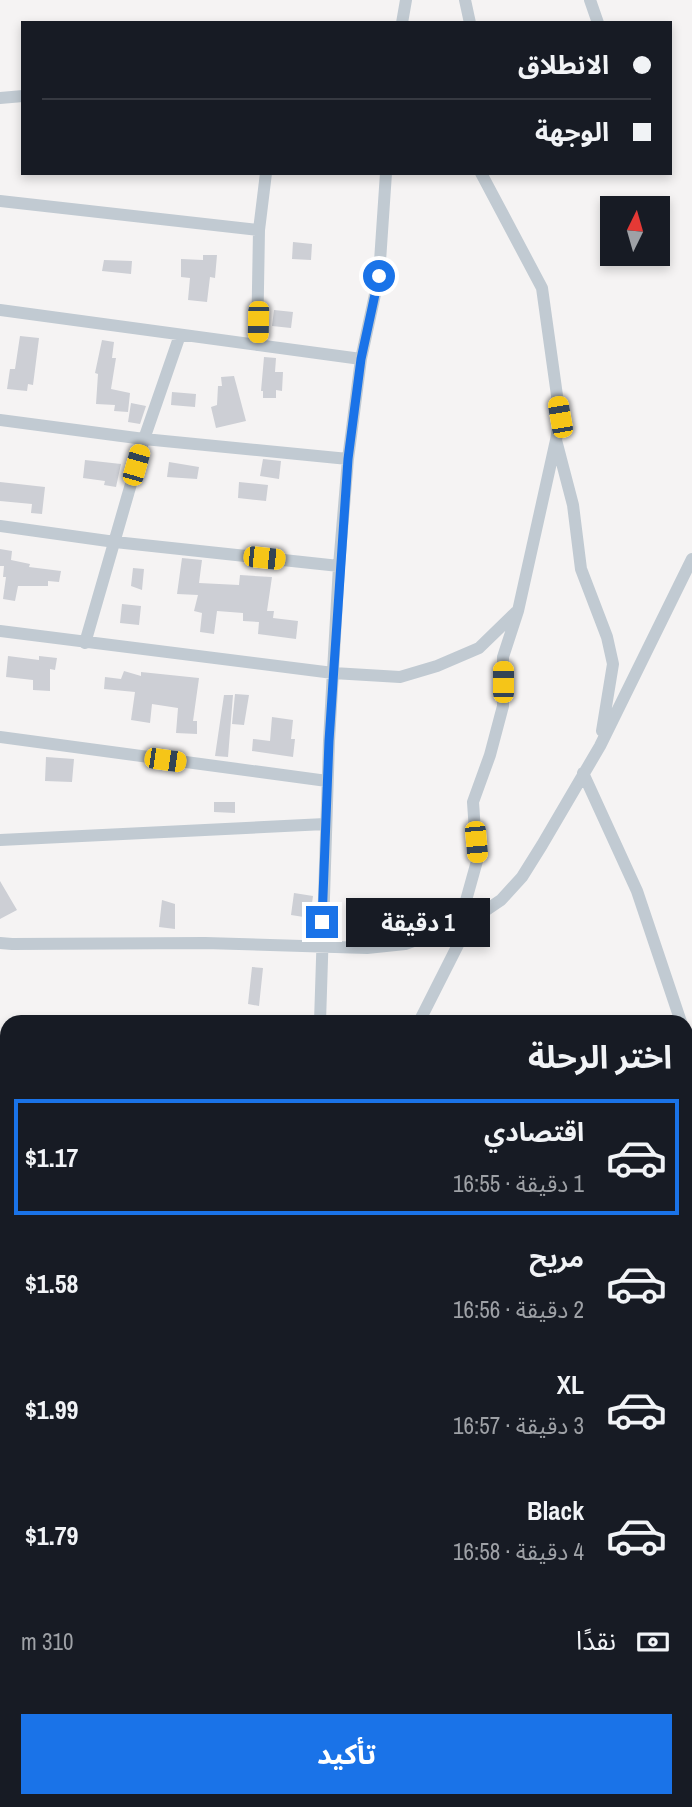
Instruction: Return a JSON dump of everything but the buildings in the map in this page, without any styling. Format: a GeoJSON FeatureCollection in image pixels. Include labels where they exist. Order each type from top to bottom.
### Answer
{"type":"FeatureCollection","features":[{"type":"Feature","properties":{"kind":"street"},"geometry":{"type":"LineString","coordinates":[[402,21],[406,0]]}},
{"type":"Feature","properties":{"kind":"street"},"geometry":{"type":"LineString","coordinates":[[465,0],[470,21]]}},
{"type":"Feature","properties":{"kind":"street"},"geometry":{"type":"LineString","coordinates":[[590,0],[597,21]]}},
{"type":"Feature","properties":{"kind":"street"},"geometry":{"type":"LineString","coordinates":[[0,98],[21,96]]}},
{"type":"Feature","properties":{"kind":"street"},"geometry":{"type":"LineString","coordinates":[[257,345],[259,230],[266,175]]}},
{"type":"Feature","properties":{"kind":"street"},"geometry":{"type":"LineString","coordinates":[[320,1015],[325,824],[339,566],[348,459],[361,359],[379,276],[386,175]]}},
{"type":"Feature","properties":{"kind":"street"},"geometry":{"type":"LineString","coordinates":[[423,1015],[470,921],[465,904],[477,862],[473,802],[503,706],[503,657],[518,611],[560,417],[542,288],[482,175]]}},
{"type":"Feature","properties":{"kind":"street"},"geometry":{"type":"LineString","coordinates":[[0,201],[259,230]]}},
{"type":"Feature","properties":{"kind":"street"},"geometry":{"type":"LineString","coordinates":[[0,310],[361,359]]}},
{"type":"Feature","properties":{"kind":"street"},"geometry":{"type":"LineString","coordinates":[[85,643],[144,439],[180,335]]}},
{"type":"Feature","properties":{"kind":"street"},"geometry":{"type":"LineString","coordinates":[[0,420],[144,439],[348,459]]}},
{"type":"Feature","properties":{"kind":"street"},"geometry":{"type":"LineString","coordinates":[[556,440],[573,505],[582,569],[607,637],[613,664],[600,746]]}},
{"type":"Feature","properties":{"kind":"street"},"geometry":{"type":"LineString","coordinates":[[0,526],[339,566]]}},
{"type":"Feature","properties":{"kind":"street"},"geometry":{"type":"LineString","coordinates":[[0,943],[205,943],[367,948],[405,944],[470,921],[501,900],[522,877],[600,746],[692,559]]}},
{"type":"Feature","properties":{"kind":"street"},"geometry":{"type":"LineString","coordinates":[[0,631],[333,673],[400,677],[437,666],[479,648],[518,611]]}},
{"type":"Feature","properties":{"kind":"street"},"geometry":{"type":"LineString","coordinates":[[0,737],[327,781]]}},
{"type":"Feature","properties":{"kind":"street"},"geometry":{"type":"LineString","coordinates":[[583,773],[637,891],[679,1015]]}},
{"type":"Feature","properties":{"kind":"street"},"geometry":{"type":"LineString","coordinates":[[0,840],[325,824]]}},
{"type":"Feature","properties":{"kind":"route"},"geometry":{"type":"LineString","coordinates":[[322,922],[329,741],[348,459],[361,359],[379,276]]}}]}
